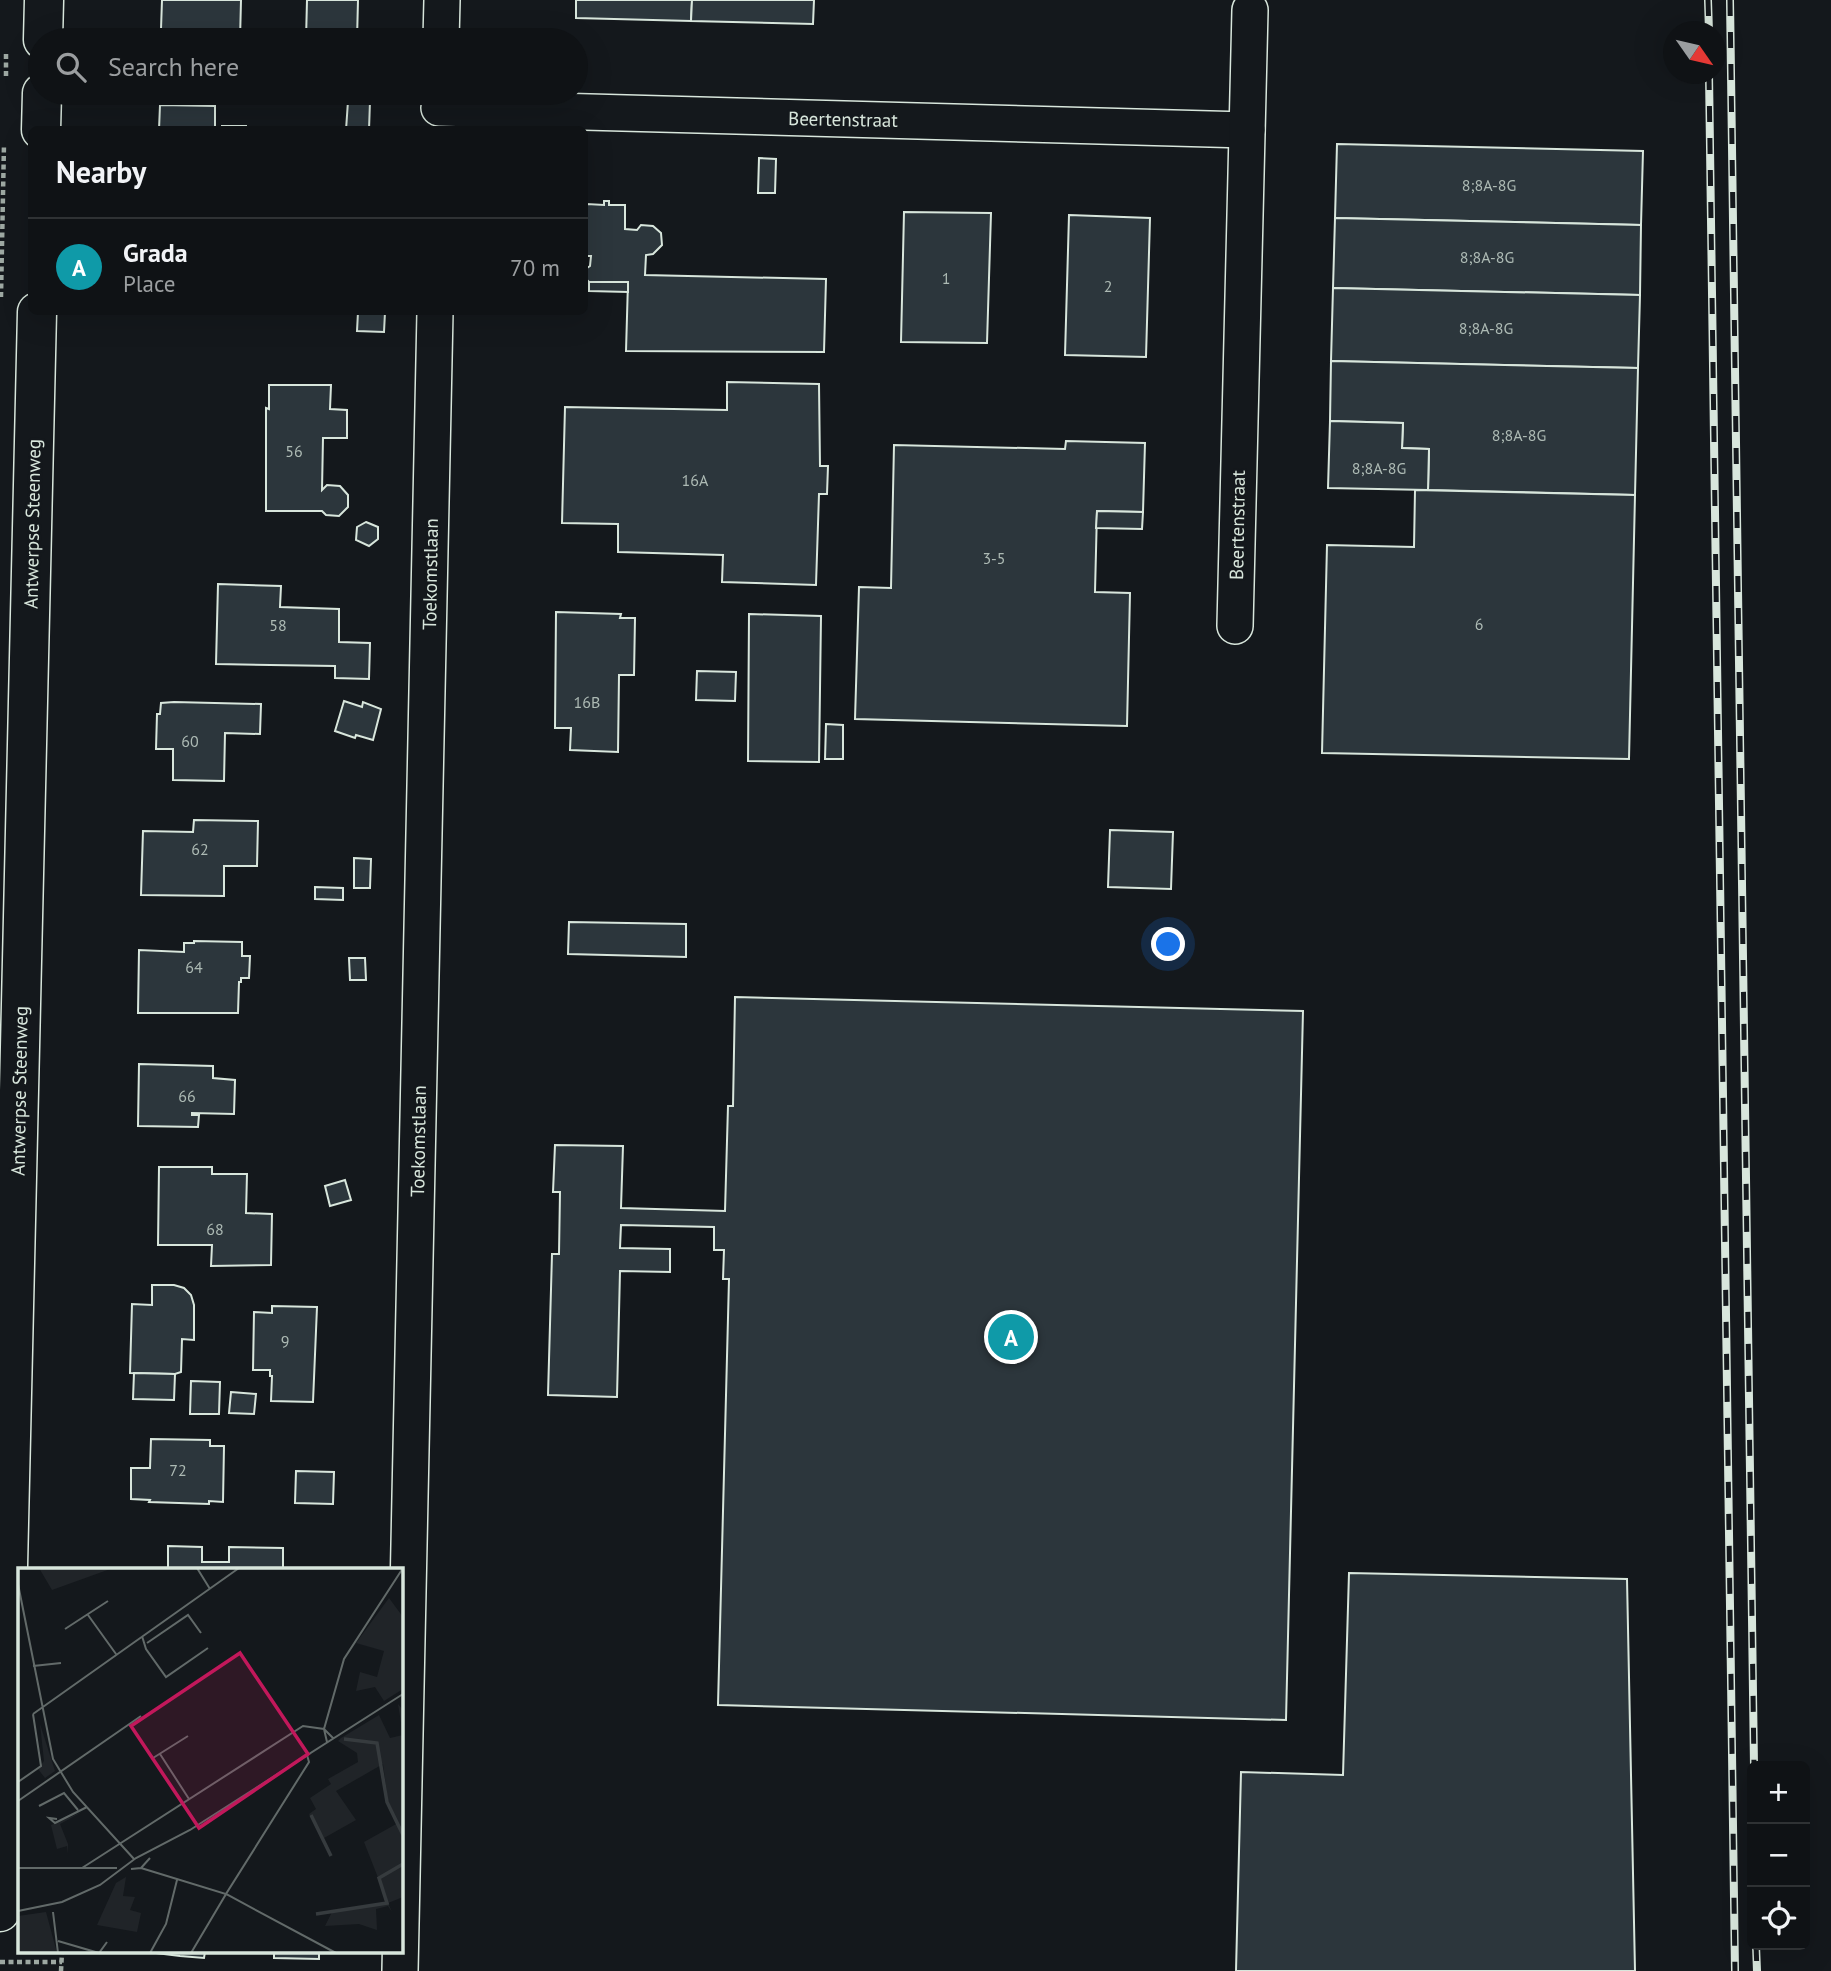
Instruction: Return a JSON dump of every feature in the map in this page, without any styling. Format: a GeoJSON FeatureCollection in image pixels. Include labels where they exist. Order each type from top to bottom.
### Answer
{"type":"FeatureCollection","features":[{"type":"Feature","properties":{"kind":"main road"},"geometry":{"type":"LineString","coordinates":[[43,28],[44,0]]}},
{"type":"Feature","properties":{"kind":"main road"},"geometry":{"type":"LineString","coordinates":[[23,131],[36,105]]}},
{"type":"Feature","properties":{"kind":"main road","name":"Antwerpse Steenweg"},"geometry":{"type":"LineString","coordinates":[[0,1912],[37,315]]}},
{"type":"Feature","properties":{"kind":"street"},"geometry":{"type":"LineString","coordinates":[[441,28],[442,0]]}},
{"type":"Feature","properties":{"kind":"street","name":"Beertenstraat"},"geometry":{"type":"LineString","coordinates":[[1235,626],[1250,10]]}},
{"type":"Feature","properties":{"kind":"street","name":"Beertenstraat"},"geometry":{"type":"LineString","coordinates":[[439,110],[1247,130]]}},
{"type":"Feature","properties":{"kind":"street","name":"Toekomstlaan"},"geometry":{"type":"LineString","coordinates":[[402,1876],[435,315]]}},
{"type":"Feature","properties":{"kind":"path"},"geometry":{"type":"LineString","coordinates":[[6,52],[6,78]]}},
{"type":"Feature","properties":{"kind":"path"},"geometry":{"type":"LineString","coordinates":[[1,299],[23,131]]}},
{"type":"Feature","properties":{"kind":"path"},"geometry":{"type":"LineString","coordinates":[[61,1971],[62,1954]]}},
{"type":"Feature","properties":{"kind":"path"},"geometry":{"type":"LineString","coordinates":[[0,1962],[62,1962]]}},
{"type":"Feature","properties":{"kind":"building"},"geometry":{"type":"Polygon","coordinates":[[[162,0],[241,0],[240,28],[161,28],[162,0]]]}},
{"type":"Feature","properties":{"kind":"building"},"geometry":{"type":"Polygon","coordinates":[[[307,0],[358,0],[357,28],[306,28],[307,0]]]}},
{"type":"Feature","properties":{"kind":"building"},"geometry":{"type":"Polygon","coordinates":[[[576,0],[692,0],[691,21],[576,18],[576,0]]]}},
{"type":"Feature","properties":{"kind":"building"},"geometry":{"type":"Polygon","coordinates":[[[692,0],[814,0],[813,24],[691,21],[692,0]]]}},
{"type":"Feature","properties":{"kind":"building"},"geometry":{"type":"Polygon","coordinates":[[[160,105],[215,106],[215,126],[159,126],[160,105]]]}},
{"type":"Feature","properties":{"kind":"building"},"geometry":{"type":"Polygon","coordinates":[[[348,105],[370,105],[369,126],[346,126],[348,105]]]}},
{"type":"Feature","properties":{"kind":"building"},"geometry":{"type":"Polygon","coordinates":[[[1337,144],[1643,151],[1641,225],[1335,218],[1337,144]]]}},
{"type":"Feature","properties":{"kind":"building"},"geometry":{"type":"Polygon","coordinates":[[[759,158],[776,159],[775,193],[758,193],[759,158]]]}},
{"type":"Feature","properties":{"kind":"building"},"geometry":{"type":"Polygon","coordinates":[[[604,201],[609,201],[609,205],[625,205],[625,229],[637,230],[641,225],[653,226],[661,233],[662,245],[653,254],[646,255],[645,275],[826,279],[824,352],[626,351],[628,282],[588,281],[591,256],[588,256],[588,204],[604,205],[604,201]]]}},
{"type":"Feature","properties":{"kind":"building"},"geometry":{"type":"Polygon","coordinates":[[[904,212],[991,213],[987,343],[901,342],[904,212]]]}},
{"type":"Feature","properties":{"kind":"building"},"geometry":{"type":"Polygon","coordinates":[[[1069,215],[1150,218],[1146,357],[1065,355],[1069,215]]]}},
{"type":"Feature","properties":{"kind":"building"},"geometry":{"type":"Polygon","coordinates":[[[1335,218],[1641,225],[1640,295],[1333,288],[1335,218]]]}},
{"type":"Feature","properties":{"kind":"building"},"geometry":{"type":"Polygon","coordinates":[[[589,282],[628,282],[628,292],[589,291],[589,282]]]}},
{"type":"Feature","properties":{"kind":"building"},"geometry":{"type":"Polygon","coordinates":[[[1333,288],[1640,295],[1638,368],[1331,361],[1333,288]]]}},
{"type":"Feature","properties":{"kind":"building"},"geometry":{"type":"Polygon","coordinates":[[[358,315],[385,315],[384,332],[357,331],[358,315]]]}},
{"type":"Feature","properties":{"kind":"building"},"geometry":{"type":"Polygon","coordinates":[[[1331,361],[1638,368],[1635,495],[1428,490],[1429,449],[1402,448],[1403,423],[1330,421],[1331,361]]]}},
{"type":"Feature","properties":{"kind":"building"},"geometry":{"type":"Polygon","coordinates":[[[727,382],[819,384],[820,466],[828,466],[827,494],[819,494],[816,585],[722,582],[723,555],[618,552],[618,524],[562,523],[565,407],[727,410],[727,382]]]}},
{"type":"Feature","properties":{"kind":"building"},"geometry":{"type":"Polygon","coordinates":[[[269,385],[331,385],[330,409],[347,410],[347,438],[323,438],[322,490],[327,485],[340,486],[348,495],[348,507],[339,516],[326,515],[322,511],[266,511],[266,408],[269,409],[269,385]]]}},
{"type":"Feature","properties":{"kind":"building"},"geometry":{"type":"Polygon","coordinates":[[[1330,421],[1403,423],[1402,448],[1429,449],[1428,490],[1328,488],[1330,421]]]}},
{"type":"Feature","properties":{"kind":"building"},"geometry":{"type":"Polygon","coordinates":[[[1066,441],[1145,443],[1143,512],[1097,511],[1095,592],[1130,593],[1127,726],[855,719],[859,587],[891,588],[894,445],[1065,449],[1066,441]]]}},
{"type":"Feature","properties":{"kind":"building"},"geometry":{"type":"Polygon","coordinates":[[[1415,490],[1635,495],[1629,759],[1322,753],[1327,545],[1414,547],[1415,490]]]}},
{"type":"Feature","properties":{"kind":"building"},"geometry":{"type":"Polygon","coordinates":[[[1097,511],[1143,512],[1142,529],[1096,528],[1097,511]]]}},
{"type":"Feature","properties":{"kind":"building"},"geometry":{"type":"Polygon","coordinates":[[[366,522],[378,527],[378,539],[369,546],[356,540],[357,527],[366,522]]]}},
{"type":"Feature","properties":{"kind":"building"},"geometry":{"type":"Polygon","coordinates":[[[218,584],[281,586],[280,607],[339,609],[339,642],[370,643],[369,679],[335,678],[335,666],[216,664],[218,584]]]}},
{"type":"Feature","properties":{"kind":"building"},"geometry":{"type":"Polygon","coordinates":[[[556,612],[621,614],[620,618],[635,618],[634,675],[619,675],[618,752],[570,750],[571,728],[555,728],[556,612]]]}},
{"type":"Feature","properties":{"kind":"building"},"geometry":{"type":"Polygon","coordinates":[[[749,614],[821,616],[819,762],[748,761],[749,614]]]}},
{"type":"Feature","properties":{"kind":"building"},"geometry":{"type":"Polygon","coordinates":[[[697,671],[736,672],[735,701],[696,700],[697,671]]]}},
{"type":"Feature","properties":{"kind":"building"},"geometry":{"type":"Polygon","coordinates":[[[344,701],[362,707],[363,702],[381,709],[373,740],[356,735],[355,738],[335,731],[344,701]]]}},
{"type":"Feature","properties":{"kind":"building"},"geometry":{"type":"Polygon","coordinates":[[[161,703],[261,704],[260,734],[225,733],[224,781],[173,780],[173,749],[156,749],[157,714],[160,714],[161,703]]]}},
{"type":"Feature","properties":{"kind":"building"},"geometry":{"type":"Polygon","coordinates":[[[826,724],[843,725],[843,759],[825,759],[826,724]]]}},
{"type":"Feature","properties":{"kind":"building"},"geometry":{"type":"Polygon","coordinates":[[[194,820],[258,821],[257,866],[224,866],[224,896],[141,895],[143,831],[193,832],[194,820]]]}},
{"type":"Feature","properties":{"kind":"building"},"geometry":{"type":"Polygon","coordinates":[[[1110,830],[1173,832],[1171,889],[1108,887],[1110,830]]]}},
{"type":"Feature","properties":{"kind":"building"},"geometry":{"type":"Polygon","coordinates":[[[354,858],[371,859],[370,888],[354,888],[354,858]]]}},
{"type":"Feature","properties":{"kind":"building"},"geometry":{"type":"Polygon","coordinates":[[[315,887],[343,888],[343,900],[315,899],[315,887]]]}},
{"type":"Feature","properties":{"kind":"building"},"geometry":{"type":"Polygon","coordinates":[[[569,922],[686,924],[686,957],[568,954],[569,922]]]}},
{"type":"Feature","properties":{"kind":"building"},"geometry":{"type":"Polygon","coordinates":[[[242,942],[242,956],[250,956],[249,978],[241,978],[239,982],[238,1013],[138,1013],[139,950],[184,952],[184,943],[242,942]]]}},
{"type":"Feature","properties":{"kind":"building"},"geometry":{"type":"Polygon","coordinates":[[[349,958],[365,958],[366,980],[350,980],[349,958]]]}},
{"type":"Feature","properties":{"kind":"building"},"geometry":{"type":"Polygon","coordinates":[[[735,997],[1303,1011],[1286,1720],[718,1705],[729,1279],[723,1279],[724,1250],[714,1250],[714,1227],[621,1225],[620,1248],[670,1249],[670,1272],[620,1271],[617,1397],[548,1395],[552,1254],[559,1254],[560,1192],[553,1192],[555,1145],[623,1146],[621,1208],[725,1211],[728,1106],[733,1106],[735,997]]]}},
{"type":"Feature","properties":{"kind":"building"},"geometry":{"type":"Polygon","coordinates":[[[139,1064],[213,1066],[213,1078],[235,1080],[234,1114],[192,1113],[199,1115],[198,1127],[138,1126],[139,1064]]]}},
{"type":"Feature","properties":{"kind":"building"},"geometry":{"type":"Polygon","coordinates":[[[159,1167],[212,1167],[212,1174],[247,1174],[246,1213],[272,1214],[271,1265],[211,1266],[212,1245],[158,1245],[159,1167]]]}},
{"type":"Feature","properties":{"kind":"building"},"geometry":{"type":"Polygon","coordinates":[[[345,1180],[351,1200],[330,1206],[325,1186],[345,1180]]]}},
{"type":"Feature","properties":{"kind":"building"},"geometry":{"type":"Polygon","coordinates":[[[152,1285],[184,1288],[191,1295],[194,1305],[194,1340],[182,1339],[181,1372],[175,1374],[130,1373],[132,1304],[152,1305],[152,1285]]]}},
{"type":"Feature","properties":{"kind":"building"},"geometry":{"type":"Polygon","coordinates":[[[272,1306],[317,1307],[313,1402],[271,1401],[270,1370],[253,1370],[254,1312],[272,1313],[272,1306]]]}},
{"type":"Feature","properties":{"kind":"building"},"geometry":{"type":"Polygon","coordinates":[[[134,1373],[175,1374],[174,1400],[133,1399],[134,1373]]]}},
{"type":"Feature","properties":{"kind":"building"},"geometry":{"type":"Polygon","coordinates":[[[191,1381],[220,1382],[219,1414],[190,1414],[191,1381]]]}},
{"type":"Feature","properties":{"kind":"building"},"geometry":{"type":"Polygon","coordinates":[[[231,1392],[256,1394],[254,1414],[229,1413],[231,1392]]]}},
{"type":"Feature","properties":{"kind":"building"},"geometry":{"type":"Polygon","coordinates":[[[151,1439],[210,1440],[210,1446],[224,1446],[223,1502],[209,1501],[209,1504],[131,1499],[131,1468],[150,1468],[151,1439]]]}},
{"type":"Feature","properties":{"kind":"building"},"geometry":{"type":"Polygon","coordinates":[[[296,1471],[334,1472],[333,1504],[295,1503],[296,1471]]]}},
{"type":"Feature","properties":{"kind":"building"},"geometry":{"type":"Polygon","coordinates":[[[168,1546],[202,1547],[202,1562],[229,1562],[229,1547],[283,1548],[283,1568],[168,1568],[168,1546]]]}},
{"type":"Feature","properties":{"kind":"building"},"geometry":{"type":"Polygon","coordinates":[[[1349,1573],[1627,1579],[1635,1971],[1236,1971],[1241,1772],[1343,1775],[1349,1573]]]}},
{"type":"Feature","properties":{"kind":"building"},"geometry":{"type":"Polygon","coordinates":[[[164,1954],[205,1954],[204,1958],[164,1954]]]}},
{"type":"Feature","properties":{"kind":"building"},"geometry":{"type":"Polygon","coordinates":[[[274,1954],[319,1954],[319,1959],[274,1958],[274,1954]]]}},
{"type":"Feature","properties":{"kind":"railway"},"geometry":{"type":"LineString","coordinates":[[1708,0],[1709,21]]}},
{"type":"Feature","properties":{"kind":"railway"},"geometry":{"type":"LineString","coordinates":[[1730,0],[1754,1761]]}},
{"type":"Feature","properties":{"kind":"railway"},"geometry":{"type":"LineString","coordinates":[[1709,84],[1735,1971]]}},
{"type":"Feature","properties":{"kind":"railway"},"geometry":{"type":"LineString","coordinates":[[1756,1950],[1757,1971]]}},
{"type":"Feature","properties":{"kind":"place","name":"Grada"},"geometry":{"type":"Point","coordinates":[1011,1337]}}]}
